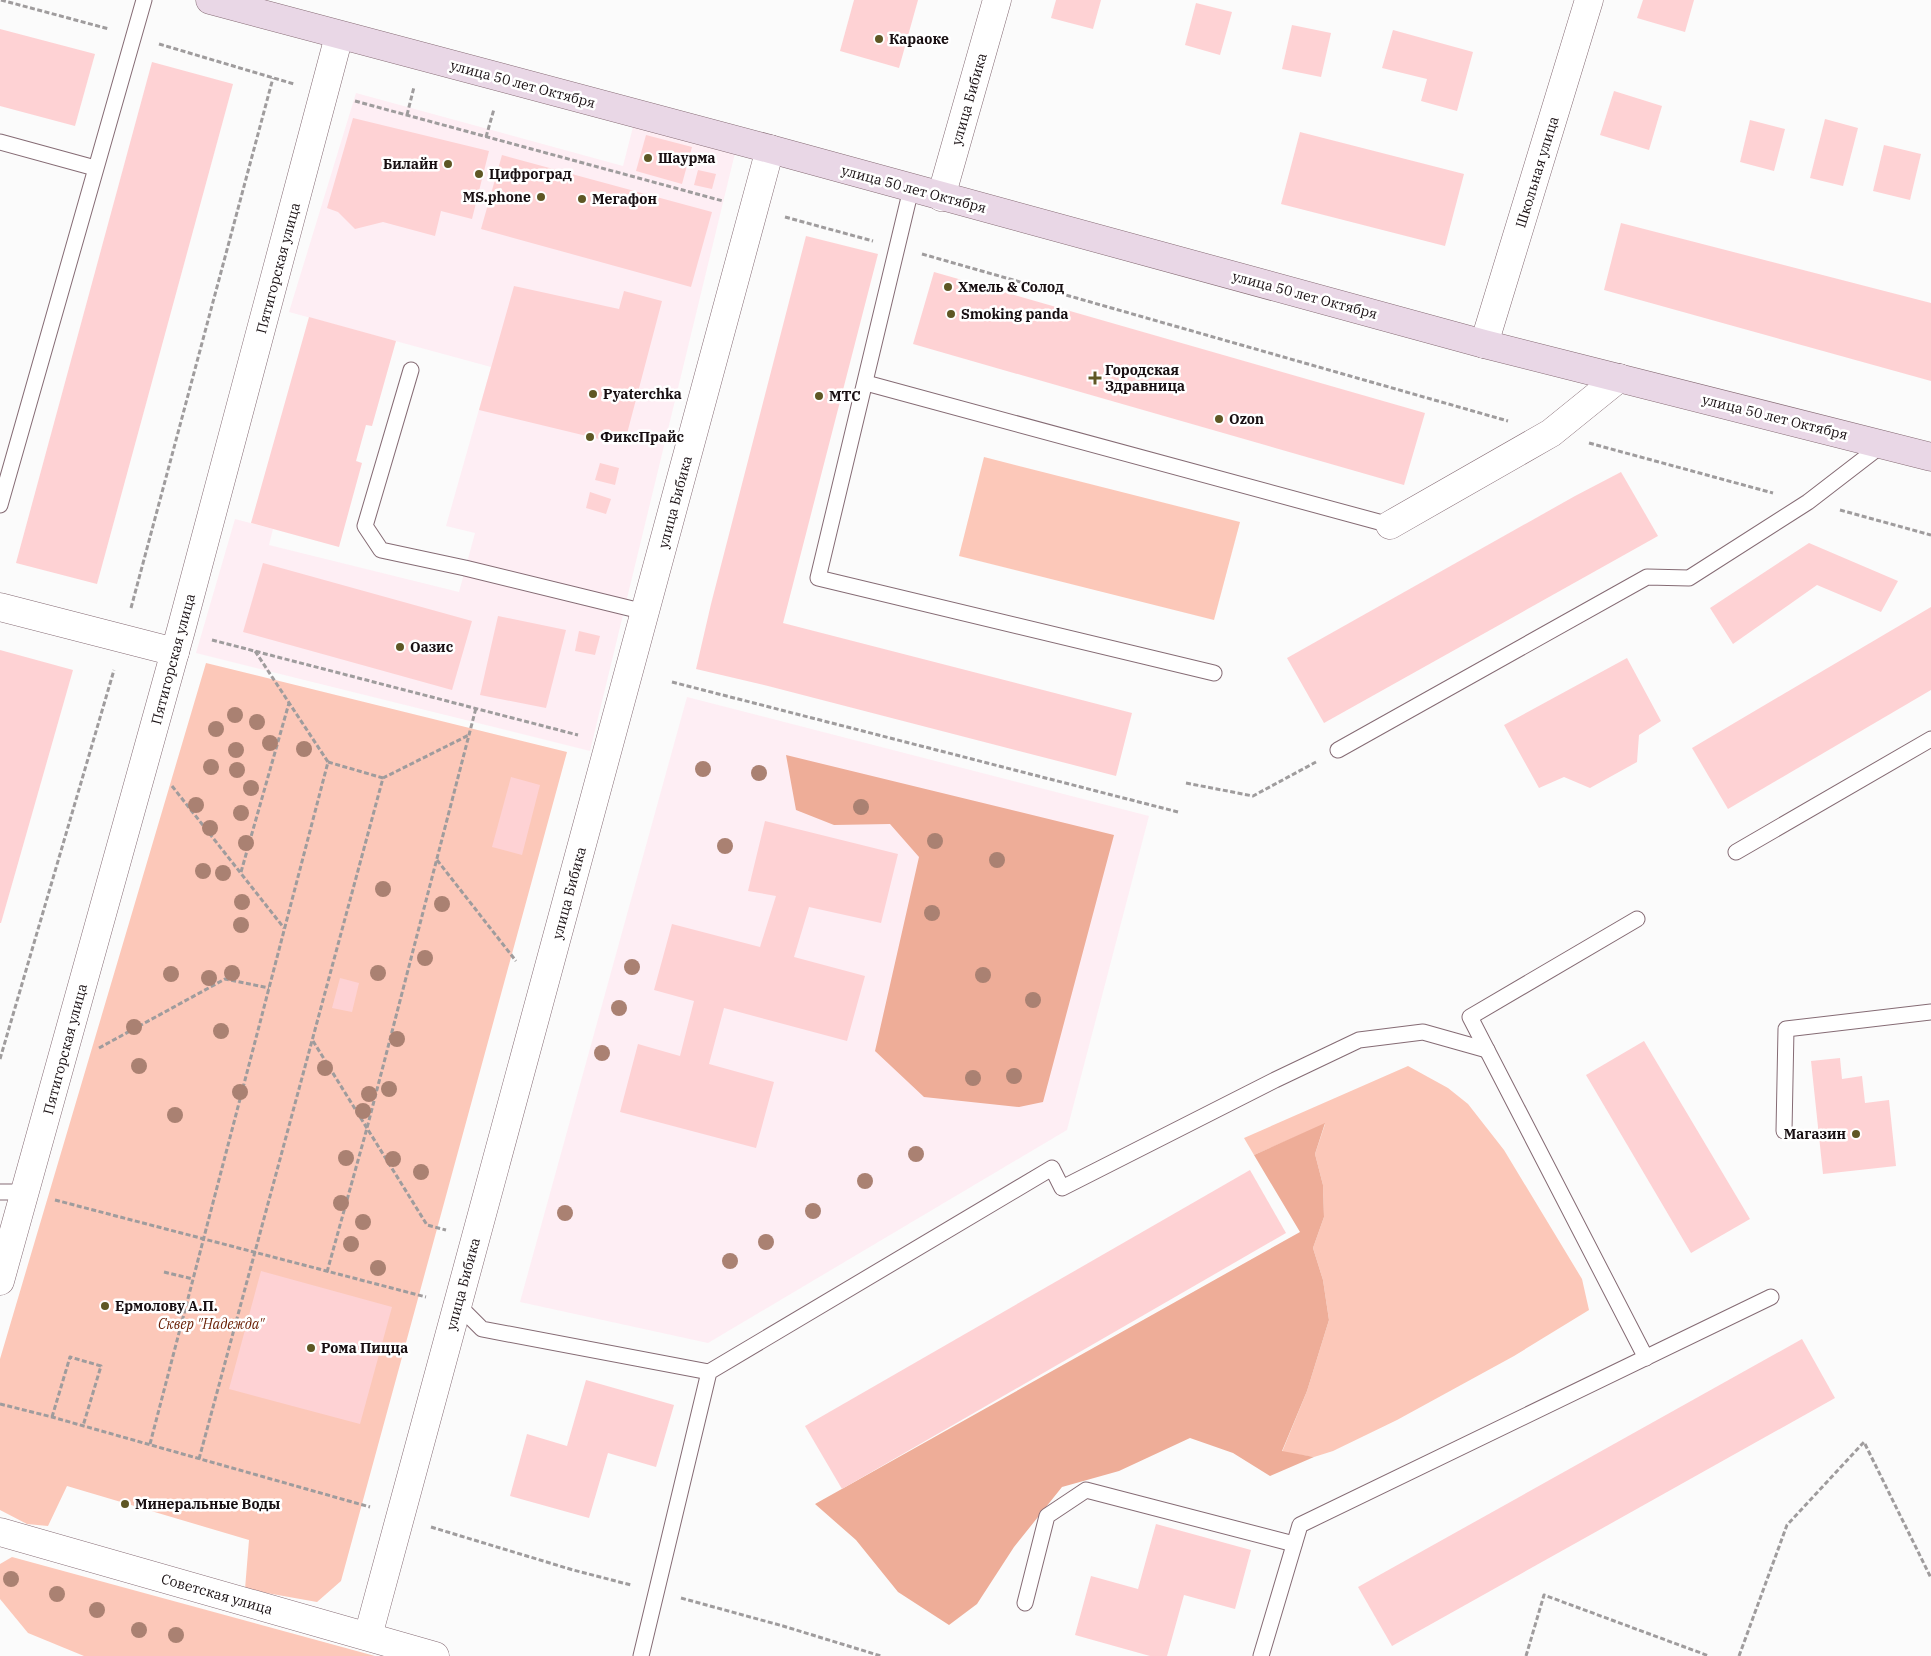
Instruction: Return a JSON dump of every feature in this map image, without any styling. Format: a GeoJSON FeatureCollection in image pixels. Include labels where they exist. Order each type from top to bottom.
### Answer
{"type":"FeatureCollection","features":[{"type":"Feature","properties":{"kind":"main road","name":"улица 50 лет Октября"},"geometry":{"type":"LineString","coordinates":[[210,0],[770,149],[1484,344],[1931,457]]}},
{"type":"Feature","properties":{"kind":"street","name":"улица Бибика"},"geometry":{"type":"LineString","coordinates":[[941,197],[997,0]]}},
{"type":"Feature","properties":{"kind":"street","name":"Школьная улица"},"geometry":{"type":"LineString","coordinates":[[1484,344],[1589,0]]}},
{"type":"Feature","properties":{"kind":"street","name":"Пятигорская улица"},"geometry":{"type":"LineString","coordinates":[[0,1281],[13,1192],[59,1070],[175,652],[340,36]]}},
{"type":"Feature","properties":{"kind":"street","name":"улица Бибика"},"geometry":{"type":"LineString","coordinates":[[368,1636],[770,149]]}},
{"type":"Feature","properties":{"kind":"street"},"geometry":{"type":"LineString","coordinates":[[1390,525],[1551,433],[1619,378]]}},
{"type":"Feature","properties":{"kind":"street"},"geometry":{"type":"LineString","coordinates":[[0,607],[175,652]]}},
{"type":"Feature","properties":{"kind":"street","name":"Советская улица"},"geometry":{"type":"LineString","coordinates":[[0,1532],[435,1656]]}},
{"type":"Feature","properties":{"kind":"lane"},"geometry":{"type":"LineString","coordinates":[[0,505],[144,0]]}},
{"type":"Feature","properties":{"kind":"lane"},"geometry":{"type":"LineString","coordinates":[[0,142],[96,168]]}},
{"type":"Feature","properties":{"kind":"lane"},"geometry":{"type":"LineString","coordinates":[[912,189],[818,578],[1214,673]]}},
{"type":"Feature","properties":{"kind":"lane"},"geometry":{"type":"LineString","coordinates":[[411,370],[365,526],[381,550],[465,568],[645,612]]}},
{"type":"Feature","properties":{"kind":"lane"},"geometry":{"type":"LineString","coordinates":[[866,383],[1390,525]]}},
{"type":"Feature","properties":{"kind":"lane"},"geometry":{"type":"LineString","coordinates":[[1338,750],[1648,577],[1689,578],[1808,502],[1882,445]]}},
{"type":"Feature","properties":{"kind":"lane"},"geometry":{"type":"LineString","coordinates":[[1736,852],[1931,739]]}},
{"type":"Feature","properties":{"kind":"lane"},"geometry":{"type":"LineString","coordinates":[[1637,919],[1470,1017],[1646,1358]]}},
{"type":"Feature","properties":{"kind":"lane"},"geometry":{"type":"LineString","coordinates":[[1784,1132],[1786,1029],[1931,1012]]}},
{"type":"Feature","properties":{"kind":"lane"},"geometry":{"type":"LineString","coordinates":[[458,1305],[482,1329],[709,1372],[1052,1168],[1062,1188],[1275,1080],[1359,1040],[1423,1032],[1487,1050]]}},
{"type":"Feature","properties":{"kind":"lane"},"geometry":{"type":"LineString","coordinates":[[1261,1656],[1300,1525],[1771,1297]]}},
{"type":"Feature","properties":{"kind":"lane"},"geometry":{"type":"LineString","coordinates":[[641,1656],[709,1372]]}},
{"type":"Feature","properties":{"kind":"lane"},"geometry":{"type":"LineString","coordinates":[[1025,1603],[1048,1516],[1086,1490],[1294,1544]]}},
{"type":"Feature","properties":{"kind":"path"},"geometry":{"type":"LineString","coordinates":[[1,0],[133,36],[324,93],[754,210],[898,247],[1551,433],[1931,535]]}},
{"type":"Feature","properties":{"kind":"path"},"geometry":{"type":"LineString","coordinates":[[0,1059],[123,639],[273,78]]}},
{"type":"Feature","properties":{"kind":"path"},"geometry":{"type":"LineString","coordinates":[[209,639],[610,743]]}},
{"type":"Feature","properties":{"kind":"path"},"geometry":{"type":"LineString","coordinates":[[255,651],[328,762],[383,778],[468,735]]}},
{"type":"Feature","properties":{"kind":"path"},"geometry":{"type":"LineString","coordinates":[[672,682],[1178,812]]}},
{"type":"Feature","properties":{"kind":"path"},"geometry":{"type":"LineString","coordinates":[[240,873],[289,703]]}},
{"type":"Feature","properties":{"kind":"path"},"geometry":{"type":"LineString","coordinates":[[328,1272],[476,708]]}},
{"type":"Feature","properties":{"kind":"path"},"geometry":{"type":"LineString","coordinates":[[1186,783],[1253,796],[1338,750]]}},
{"type":"Feature","properties":{"kind":"path"},"geometry":{"type":"LineString","coordinates":[[147,753],[284,929]]}},
{"type":"Feature","properties":{"kind":"path"},"geometry":{"type":"LineString","coordinates":[[150,1444],[328,762]]}},
{"type":"Feature","properties":{"kind":"path"},"geometry":{"type":"LineString","coordinates":[[199,1459],[383,778]]}},
{"type":"Feature","properties":{"kind":"path"},"geometry":{"type":"LineString","coordinates":[[436,859],[523,970],[547,976]]}},
{"type":"Feature","properties":{"kind":"path"},"geometry":{"type":"LineString","coordinates":[[59,1070],[225,979],[269,988]]}},
{"type":"Feature","properties":{"kind":"path"},"geometry":{"type":"LineString","coordinates":[[312,1040],[427,1225],[476,1238]]}},
{"type":"Feature","properties":{"kind":"path"},"geometry":{"type":"LineString","coordinates":[[13,1192],[204,1238],[458,1305]]}},
{"type":"Feature","properties":{"kind":"path"},"geometry":{"type":"LineString","coordinates":[[164,1272],[193,1279]]}},
{"type":"Feature","properties":{"kind":"path"},"geometry":{"type":"LineString","coordinates":[[52,1417],[70,1357],[101,1366],[83,1426]]}},
{"type":"Feature","properties":{"kind":"path"},"geometry":{"type":"LineString","coordinates":[[0,1404],[150,1444],[401,1516]]}},
{"type":"Feature","properties":{"kind":"path"},"geometry":{"type":"LineString","coordinates":[[1739,1656],[1787,1525],[1864,1442],[1931,1578]]}},
{"type":"Feature","properties":{"kind":"path"},"geometry":{"type":"LineString","coordinates":[[1526,1656],[1544,1595],[1709,1656]]}},
{"type":"Feature","properties":{"kind":"shaded area"},"geometry":{"type":"Polygon","coordinates":[[[356,93],[623,166],[634,123],[736,149],[590,751],[196,653],[235,519],[273,529],[269,545],[459,592],[475,533],[446,526],[491,367],[289,312],[356,93]]]}},
{"type":"Feature","properties":{"kind":"shaded area"},"geometry":{"type":"Polygon","coordinates":[[[687,697],[1149,816],[1067,1130],[708,1343],[520,1302],[687,697]]]}},
{"type":"Feature","properties":{"kind":"shaded area"},"geometry":{"type":"Polygon","coordinates":[[[786,755],[1114,835],[1043,1102],[1019,1107],[924,1097],[875,1051],[919,857],[890,824],[834,825],[796,810],[786,755]]]}},
{"type":"Feature","properties":{"kind":"shaded area"},"geometry":{"type":"Polygon","coordinates":[[[1325,1123],[1315,1154],[1323,1185],[1324,1217],[1313,1248],[1323,1280],[1329,1320],[1307,1391],[1282,1451],[1314,1457],[1270,1476],[1233,1453],[1190,1438],[1119,1471],[1062,1487],[1014,1547],[977,1604],[949,1625],[898,1592],[856,1540],[815,1504],[1300,1232],[1254,1155],[1325,1123]]]}},
{"type":"Feature","properties":{"kind":"green space"},"geometry":{"type":"Polygon","coordinates":[[[984,457],[1240,522],[1214,620],[959,556],[984,457]]]}},
{"type":"Feature","properties":{"kind":"green space","name":"Сквер \"Надежда\""},"geometry":{"type":"Polygon","coordinates":[[[206,663],[567,752],[341,1581],[317,1602],[245,1589],[249,1540],[67,1486],[48,1526],[27,1524],[0,1510],[0,1359],[206,663]]]}},
{"type":"Feature","properties":{"kind":"green space"},"geometry":{"type":"Polygon","coordinates":[[[1408,1066],[1448,1088],[1468,1104],[1504,1150],[1582,1279],[1589,1310],[1514,1356],[1397,1420],[1333,1451],[1314,1457],[1282,1452],[1307,1391],[1329,1320],[1323,1280],[1313,1248],[1324,1217],[1323,1185],[1315,1154],[1325,1124],[1254,1155],[1244,1138],[1408,1066]]]}},
{"type":"Feature","properties":{"kind":"green space"},"geometry":{"type":"Polygon","coordinates":[[[12,1557],[375,1656],[84,1656],[28,1633],[0,1599],[0,1564],[12,1557]]]}},
{"type":"Feature","properties":{"kind":"building"},"geometry":{"type":"Polygon","coordinates":[[[854,0],[918,0],[899,68],[840,51],[854,0]]]}},
{"type":"Feature","properties":{"kind":"building"},"geometry":{"type":"Polygon","coordinates":[[[1056,0],[1101,0],[1093,29],[1051,18],[1056,0]]]}},
{"type":"Feature","properties":{"kind":"building"},"geometry":{"type":"Polygon","coordinates":[[[1643,0],[1694,0],[1685,32],[1637,18],[1643,0]]]}},
{"type":"Feature","properties":{"kind":"building"},"geometry":{"type":"Polygon","coordinates":[[[1196,3],[1232,12],[1220,55],[1185,45],[1196,3]]]}},
{"type":"Feature","properties":{"kind":"building"},"geometry":{"type":"Polygon","coordinates":[[[1292,25],[1331,33],[1321,77],[1282,69],[1292,25]]]}},
{"type":"Feature","properties":{"kind":"building"},"geometry":{"type":"Polygon","coordinates":[[[0,29],[95,54],[75,126],[0,106],[0,29]]]}},
{"type":"Feature","properties":{"kind":"building"},"geometry":{"type":"Polygon","coordinates":[[[1393,30],[1473,52],[1457,111],[1421,101],[1427,79],[1382,68],[1393,30]]]}},
{"type":"Feature","properties":{"kind":"building"},"geometry":{"type":"Polygon","coordinates":[[[152,62],[233,84],[97,584],[16,563],[152,62]]]}},
{"type":"Feature","properties":{"kind":"building"},"geometry":{"type":"Polygon","coordinates":[[[1614,91],[1662,106],[1649,150],[1600,135],[1614,91]]]}},
{"type":"Feature","properties":{"kind":"building"},"geometry":{"type":"Polygon","coordinates":[[[353,118],[489,151],[472,219],[441,211],[435,236],[383,222],[355,229],[338,212],[327,208],[353,118]]]}},
{"type":"Feature","properties":{"kind":"building"},"geometry":{"type":"Polygon","coordinates":[[[1825,119],[1858,128],[1843,186],[1810,178],[1825,119]]]}},
{"type":"Feature","properties":{"kind":"building"},"geometry":{"type":"Polygon","coordinates":[[[1750,120],[1785,129],[1774,171],[1740,162],[1750,120]]]}},
{"type":"Feature","properties":{"kind":"building"},"geometry":{"type":"Polygon","coordinates":[[[1300,132],[1464,174],[1445,246],[1281,204],[1300,132]]]}},
{"type":"Feature","properties":{"kind":"building"},"geometry":{"type":"Polygon","coordinates":[[[646,135],[692,147],[682,184],[636,171],[646,135]]]}},
{"type":"Feature","properties":{"kind":"building"},"geometry":{"type":"Polygon","coordinates":[[[1884,145],[1921,154],[1910,200],[1873,191],[1884,145]]]}},
{"type":"Feature","properties":{"kind":"building"},"geometry":{"type":"Polygon","coordinates":[[[502,155],[712,212],[691,287],[481,229],[502,155]]]}},
{"type":"Feature","properties":{"kind":"building"},"geometry":{"type":"Polygon","coordinates":[[[698,170],[716,174],[712,189],[694,185],[698,170]]]}},
{"type":"Feature","properties":{"kind":"building"},"geometry":{"type":"Polygon","coordinates":[[[1621,223],[1931,303],[1931,381],[1604,290],[1621,223]]]}},
{"type":"Feature","properties":{"kind":"building"},"geometry":{"type":"Polygon","coordinates":[[[806,236],[878,254],[783,623],[1132,713],[1116,776],[696,669],[806,236]]]}},
{"type":"Feature","properties":{"kind":"building"},"geometry":{"type":"Polygon","coordinates":[[[934,272],[1425,413],[1404,485],[913,344],[934,272]]]}},
{"type":"Feature","properties":{"kind":"building"},"geometry":{"type":"Polygon","coordinates":[[[514,286],[619,309],[624,291],[662,301],[624,445],[479,410],[514,286]]]}},
{"type":"Feature","properties":{"kind":"building"},"geometry":{"type":"Polygon","coordinates":[[[309,317],[396,341],[372,426],[366,425],[356,461],[362,463],[339,547],[251,523],[309,317]]]}},
{"type":"Feature","properties":{"kind":"building"},"geometry":{"type":"Polygon","coordinates":[[[600,463],[619,468],[615,485],[595,480],[600,463]]]}},
{"type":"Feature","properties":{"kind":"building"},"geometry":{"type":"Polygon","coordinates":[[[1621,472],[1658,536],[1324,723],[1287,658],[1621,472]]]}},
{"type":"Feature","properties":{"kind":"building"},"geometry":{"type":"Polygon","coordinates":[[[590,492],[611,499],[606,514],[586,508],[590,492]]]}},
{"type":"Feature","properties":{"kind":"building"},"geometry":{"type":"Polygon","coordinates":[[[1809,543],[1898,581],[1881,612],[1817,585],[1733,644],[1710,608],[1809,543]]]}},
{"type":"Feature","properties":{"kind":"building"},"geometry":{"type":"Polygon","coordinates":[[[263,563],[472,621],[452,690],[243,632],[263,563]]]}},
{"type":"Feature","properties":{"kind":"building"},"geometry":{"type":"Polygon","coordinates":[[[1931,607],[1931,690],[1728,809],[1692,748],[1931,607]]]}},
{"type":"Feature","properties":{"kind":"building"},"geometry":{"type":"Polygon","coordinates":[[[498,616],[566,630],[546,708],[480,695],[498,616]]]}},
{"type":"Feature","properties":{"kind":"building"},"geometry":{"type":"Polygon","coordinates":[[[579,631],[600,636],[595,655],[575,651],[579,631]]]}},
{"type":"Feature","properties":{"kind":"building"},"geometry":{"type":"Polygon","coordinates":[[[0,650],[73,670],[1,923],[0,923],[0,650]]]}},
{"type":"Feature","properties":{"kind":"building"},"geometry":{"type":"Polygon","coordinates":[[[1627,658],[1661,721],[1639,735],[1637,762],[1590,788],[1564,777],[1539,788],[1504,725],[1627,658]]]}},
{"type":"Feature","properties":{"kind":"building"},"geometry":{"type":"Polygon","coordinates":[[[511,777],[540,785],[522,855],[492,847],[511,777]]]}},
{"type":"Feature","properties":{"kind":"building"},"geometry":{"type":"Polygon","coordinates":[[[765,821],[898,854],[881,923],[809,907],[794,957],[865,976],[847,1041],[724,1008],[709,1064],[774,1082],[756,1148],[620,1112],[638,1044],[680,1056],[694,1001],[654,990],[672,924],[760,947],[776,896],[748,891],[765,821]]]}},
{"type":"Feature","properties":{"kind":"building"},"geometry":{"type":"Polygon","coordinates":[[[340,978],[359,983],[352,1012],[332,1008],[340,978]]]}},
{"type":"Feature","properties":{"kind":"building"},"geometry":{"type":"Polygon","coordinates":[[[1644,1041],[1750,1219],[1691,1253],[1586,1075],[1644,1041]]]}},
{"type":"Feature","properties":{"kind":"building","name":"Магазин"},"geometry":{"type":"Polygon","coordinates":[[[1840,1058],[1842,1079],[1862,1076],[1865,1103],[1889,1100],[1896,1166],[1823,1174],[1811,1061],[1840,1058]]]}},
{"type":"Feature","properties":{"kind":"building"},"geometry":{"type":"Polygon","coordinates":[[[1250,1170],[1286,1233],[842,1489],[805,1426],[1250,1170]]]}},
{"type":"Feature","properties":{"kind":"building","name":"Рома Пицца"},"geometry":{"type":"Polygon","coordinates":[[[261,1271],[392,1307],[360,1424],[229,1389],[261,1271]]]}},
{"type":"Feature","properties":{"kind":"building"},"geometry":{"type":"Polygon","coordinates":[[[1802,1339],[1835,1398],[1392,1646],[1358,1587],[1802,1339]]]}},
{"type":"Feature","properties":{"kind":"building"},"geometry":{"type":"Polygon","coordinates":[[[586,1380],[674,1405],[656,1467],[608,1453],[589,1518],[510,1496],[527,1434],[567,1446],[586,1380]]]}},
{"type":"Feature","properties":{"kind":"building"},"geometry":{"type":"Polygon","coordinates":[[[1156,1524],[1251,1550],[1235,1609],[1184,1595],[1167,1656],[1150,1656],[1075,1635],[1091,1576],[1138,1589],[1156,1524]]]}},
{"type":"Feature","properties":{"kind":"place","name":"Караоке"},"geometry":{"type":"Point","coordinates":[879,39]}},
{"type":"Feature","properties":{"kind":"place","name":"Шаурма"},"geometry":{"type":"Point","coordinates":[648,158]}},
{"type":"Feature","properties":{"kind":"place","name":"Билайн"},"geometry":{"type":"Point","coordinates":[448,164]}},
{"type":"Feature","properties":{"kind":"place","name":"Цифроград"},"geometry":{"type":"Point","coordinates":[479,174]}},
{"type":"Feature","properties":{"kind":"place","name":"MS.phone"},"geometry":{"type":"Point","coordinates":[541,197]}},
{"type":"Feature","properties":{"kind":"place","name":"Мегафон"},"geometry":{"type":"Point","coordinates":[582,199]}},
{"type":"Feature","properties":{"kind":"place","name":"Хмель & Солод"},"geometry":{"type":"Point","coordinates":[948,287]}},
{"type":"Feature","properties":{"kind":"place","name":"Smoking panda"},"geometry":{"type":"Point","coordinates":[951,314]}},
{"type":"Feature","properties":{"kind":"place","name":"Городская Здравница"},"geometry":{"type":"Point","coordinates":[1095,378]}},
{"type":"Feature","properties":{"kind":"place","name":"Pyaterchka"},"geometry":{"type":"Point","coordinates":[593,394]}},
{"type":"Feature","properties":{"kind":"place","name":"МТС"},"geometry":{"type":"Point","coordinates":[819,396]}},
{"type":"Feature","properties":{"kind":"place","name":"Ozon"},"geometry":{"type":"Point","coordinates":[1219,419]}},
{"type":"Feature","properties":{"kind":"place","name":"ФиксПрайс"},"geometry":{"type":"Point","coordinates":[590,437]}},
{"type":"Feature","properties":{"kind":"place","name":"Оазис"},"geometry":{"type":"Point","coordinates":[400,647]}},
{"type":"Feature","properties":{"kind":"place","name":"Магазин"},"geometry":{"type":"Point","coordinates":[1856,1134]}},
{"type":"Feature","properties":{"kind":"place","name":"Ермолову А.П."},"geometry":{"type":"Point","coordinates":[105,1306]}},
{"type":"Feature","properties":{"kind":"place","name":"Рома Пицца"},"geometry":{"type":"Point","coordinates":[311,1348]}},
{"type":"Feature","properties":{"kind":"place","name":"Минеральные Воды"},"geometry":{"type":"Point","coordinates":[125,1504]}}]}
